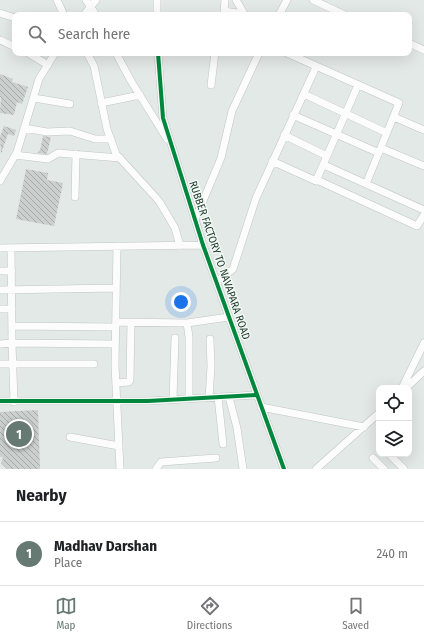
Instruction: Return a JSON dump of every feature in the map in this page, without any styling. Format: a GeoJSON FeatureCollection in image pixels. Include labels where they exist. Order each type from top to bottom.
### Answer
{"type":"FeatureCollection","features":[{"type":"Feature","properties":{"kind":"street"},"geometry":{"type":"LineString","coordinates":[[57,0],[63,12]]}},
{"type":"Feature","properties":{"kind":"street"},"geometry":{"type":"LineString","coordinates":[[156,0],[157,12]]}},
{"type":"Feature","properties":{"kind":"street"},"geometry":{"type":"LineString","coordinates":[[225,0],[224,11],[229,12]]}},
{"type":"Feature","properties":{"kind":"street"},"geometry":{"type":"LineString","coordinates":[[236,0],[242,12]]}},
{"type":"Feature","properties":{"kind":"street"},"geometry":{"type":"LineString","coordinates":[[281,12],[287,0]]}},
{"type":"Feature","properties":{"kind":"street"},"geometry":{"type":"LineString","coordinates":[[313,0],[339,12]]}},
{"type":"Feature","properties":{"kind":"street"},"geometry":{"type":"LineString","coordinates":[[86,12],[91,2]]}},
{"type":"Feature","properties":{"kind":"street"},"geometry":{"type":"LineString","coordinates":[[91,2],[95,12]]}},
{"type":"Feature","properties":{"kind":"street"},"geometry":{"type":"LineString","coordinates":[[0,13],[12,17]]}},
{"type":"Feature","properties":{"kind":"street"},"geometry":{"type":"LineString","coordinates":[[0,40],[12,46]]}},
{"type":"Feature","properties":{"kind":"street"},"geometry":{"type":"LineString","coordinates":[[412,44],[424,50]]}},
{"type":"Feature","properties":{"kind":"street"},"geometry":{"type":"LineString","coordinates":[[33,56],[48,65]]}},
{"type":"Feature","properties":{"kind":"street"},"geometry":{"type":"LineString","coordinates":[[0,181],[15,155],[39,79],[53,56]]}},
{"type":"Feature","properties":{"kind":"street"},"geometry":{"type":"LineString","coordinates":[[89,56],[94,66],[101,103],[116,154],[159,201],[175,228],[180,246]]}},
{"type":"Feature","properties":{"kind":"street"},"geometry":{"type":"LineString","coordinates":[[118,56],[173,149]]}},
{"type":"Feature","properties":{"kind":"street","name":"RUBBER FACTORY TO NAVAPARA ROAD"},"geometry":{"type":"LineString","coordinates":[[158,56],[163,118],[203,245],[284,469]]}},
{"type":"Feature","properties":{"kind":"street"},"geometry":{"type":"LineString","coordinates":[[211,85],[215,56]]}},
{"type":"Feature","properties":{"kind":"street"},"geometry":{"type":"LineString","coordinates":[[195,220],[221,158],[232,111],[258,56]]}},
{"type":"Feature","properties":{"kind":"street"},"geometry":{"type":"LineString","coordinates":[[293,56],[316,68],[399,103],[366,184]]}},
{"type":"Feature","properties":{"kind":"street"},"geometry":{"type":"LineString","coordinates":[[216,282],[233,269],[256,198],[316,68]]}},
{"type":"Feature","properties":{"kind":"street"},"geometry":{"type":"LineString","coordinates":[[317,180],[358,85]]}},
{"type":"Feature","properties":{"kind":"street"},"geometry":{"type":"LineString","coordinates":[[304,94],[387,133]]}},
{"type":"Feature","properties":{"kind":"street"},"geometry":{"type":"LineString","coordinates":[[101,103],[140,95]]}},
{"type":"Feature","properties":{"kind":"street"},"geometry":{"type":"LineString","coordinates":[[34,98],[70,104]]}},
{"type":"Feature","properties":{"kind":"street"},"geometry":{"type":"LineString","coordinates":[[294,115],[380,151],[424,166]]}},
{"type":"Feature","properties":{"kind":"street"},"geometry":{"type":"LineString","coordinates":[[394,117],[424,130]]}},
{"type":"Feature","properties":{"kind":"street"},"geometry":{"type":"LineString","coordinates":[[24,128],[47,132],[70,131],[94,139],[111,139]]}},
{"type":"Feature","properties":{"kind":"street"},"geometry":{"type":"LineString","coordinates":[[284,135],[327,156]]}},
{"type":"Feature","properties":{"kind":"street"},"geometry":{"type":"LineString","coordinates":[[15,155],[48,159],[56,153],[120,158]]}},
{"type":"Feature","properties":{"kind":"street"},"geometry":{"type":"LineString","coordinates":[[74,197],[76,154]]}},
{"type":"Feature","properties":{"kind":"street"},"geometry":{"type":"LineString","coordinates":[[272,161],[417,226],[424,215]]}},
{"type":"Feature","properties":{"kind":"street"},"geometry":{"type":"LineString","coordinates":[[324,164],[424,210]]}},
{"type":"Feature","properties":{"kind":"street"},"geometry":{"type":"LineString","coordinates":[[0,248],[203,245]]}},
{"type":"Feature","properties":{"kind":"street"},"geometry":{"type":"LineString","coordinates":[[117,246],[115,344],[116,401],[120,469]]}},
{"type":"Feature","properties":{"kind":"street"},"geometry":{"type":"LineString","coordinates":[[11,248],[14,402]]}},
{"type":"Feature","properties":{"kind":"street"},"geometry":{"type":"LineString","coordinates":[[0,271],[12,271]]}},
{"type":"Feature","properties":{"kind":"street"},"geometry":{"type":"LineString","coordinates":[[0,290],[116,288]]}},
{"type":"Feature","properties":{"kind":"street"},"geometry":{"type":"LineString","coordinates":[[0,309],[12,309]]}},
{"type":"Feature","properties":{"kind":"street"},"geometry":{"type":"LineString","coordinates":[[12,326],[116,324],[131,322],[187,323],[229,317]]}},
{"type":"Feature","properties":{"kind":"street"},"geometry":{"type":"LineString","coordinates":[[116,382],[129,382],[130,380],[131,322]]}},
{"type":"Feature","properties":{"kind":"street"},"geometry":{"type":"LineString","coordinates":[[187,323],[189,337],[189,398]]}},
{"type":"Feature","properties":{"kind":"street"},"geometry":{"type":"LineString","coordinates":[[172,399],[174,338]]}},
{"type":"Feature","properties":{"kind":"street"},"geometry":{"type":"LineString","coordinates":[[209,398],[211,366],[210,339]]}},
{"type":"Feature","properties":{"kind":"street"},"geometry":{"type":"LineString","coordinates":[[404,385],[421,356],[424,343]]}},
{"type":"Feature","properties":{"kind":"street"},"geometry":{"type":"LineString","coordinates":[[0,344],[115,344]]}},
{"type":"Feature","properties":{"kind":"street"},"geometry":{"type":"LineString","coordinates":[[0,364],[94,364]]}},
{"type":"Feature","properties":{"kind":"street"},"geometry":{"type":"LineString","coordinates":[[409,385],[424,371]]}},
{"type":"Feature","properties":{"kind":"street"},"geometry":{"type":"LineString","coordinates":[[0,401],[116,401],[257,395]]}},
{"type":"Feature","properties":{"kind":"street"},"geometry":{"type":"LineString","coordinates":[[229,396],[239,437],[243,469]]}},
{"type":"Feature","properties":{"kind":"street"},"geometry":{"type":"LineString","coordinates":[[218,397],[223,444]]}},
{"type":"Feature","properties":{"kind":"street"},"geometry":{"type":"LineString","coordinates":[[261,407],[364,427]]}},
{"type":"Feature","properties":{"kind":"street"},"geometry":{"type":"LineString","coordinates":[[316,469],[376,416]]}},
{"type":"Feature","properties":{"kind":"street"},"geometry":{"type":"LineString","coordinates":[[70,437],[119,446]]}},
{"type":"Feature","properties":{"kind":"street"},"geometry":{"type":"LineString","coordinates":[[392,457],[404,469]]}},
{"type":"Feature","properties":{"kind":"street"},"geometry":{"type":"LineString","coordinates":[[156,469],[161,462],[216,458]]}},
{"type":"Feature","properties":{"kind":"street"},"geometry":{"type":"LineString","coordinates":[[373,458],[384,469]]}},
{"type":"Feature","properties":{"kind":"building"},"geometry":{"type":"Polygon","coordinates":[[[0,74],[13,79],[12,82],[28,87],[22,104],[17,102],[14,115],[0,113],[0,74]]]}},
{"type":"Feature","properties":{"kind":"building"},"geometry":{"type":"Polygon","coordinates":[[[4,126],[16,130],[14,136],[8,134],[1,154],[0,137],[4,126]]]}},
{"type":"Feature","properties":{"kind":"building"},"geometry":{"type":"Polygon","coordinates":[[[43,136],[51,137],[47,154],[38,153],[39,150],[40,151],[43,136]]]}},
{"type":"Feature","properties":{"kind":"building"},"geometry":{"type":"Polygon","coordinates":[[[26,169],[48,173],[47,180],[63,183],[54,226],[16,219],[26,169]]]}},
{"type":"Feature","properties":{"kind":"building"},"geometry":{"type":"Polygon","coordinates":[[[38,410],[40,469],[7,469],[1,463],[3,458],[0,456],[0,412],[38,410]]]}},
{"type":"Feature","properties":{"kind":"cycle path"},"geometry":{"type":"LineString","coordinates":[[158,56],[163,118],[203,245],[284,469]]}},
{"type":"Feature","properties":{"kind":"cycle path"},"geometry":{"type":"LineString","coordinates":[[0,401],[148,401],[257,395]]}},
{"type":"Feature","properties":{"kind":"place","name":"Madhav Darshan"},"geometry":{"type":"Point","coordinates":[19,434]}}]}
